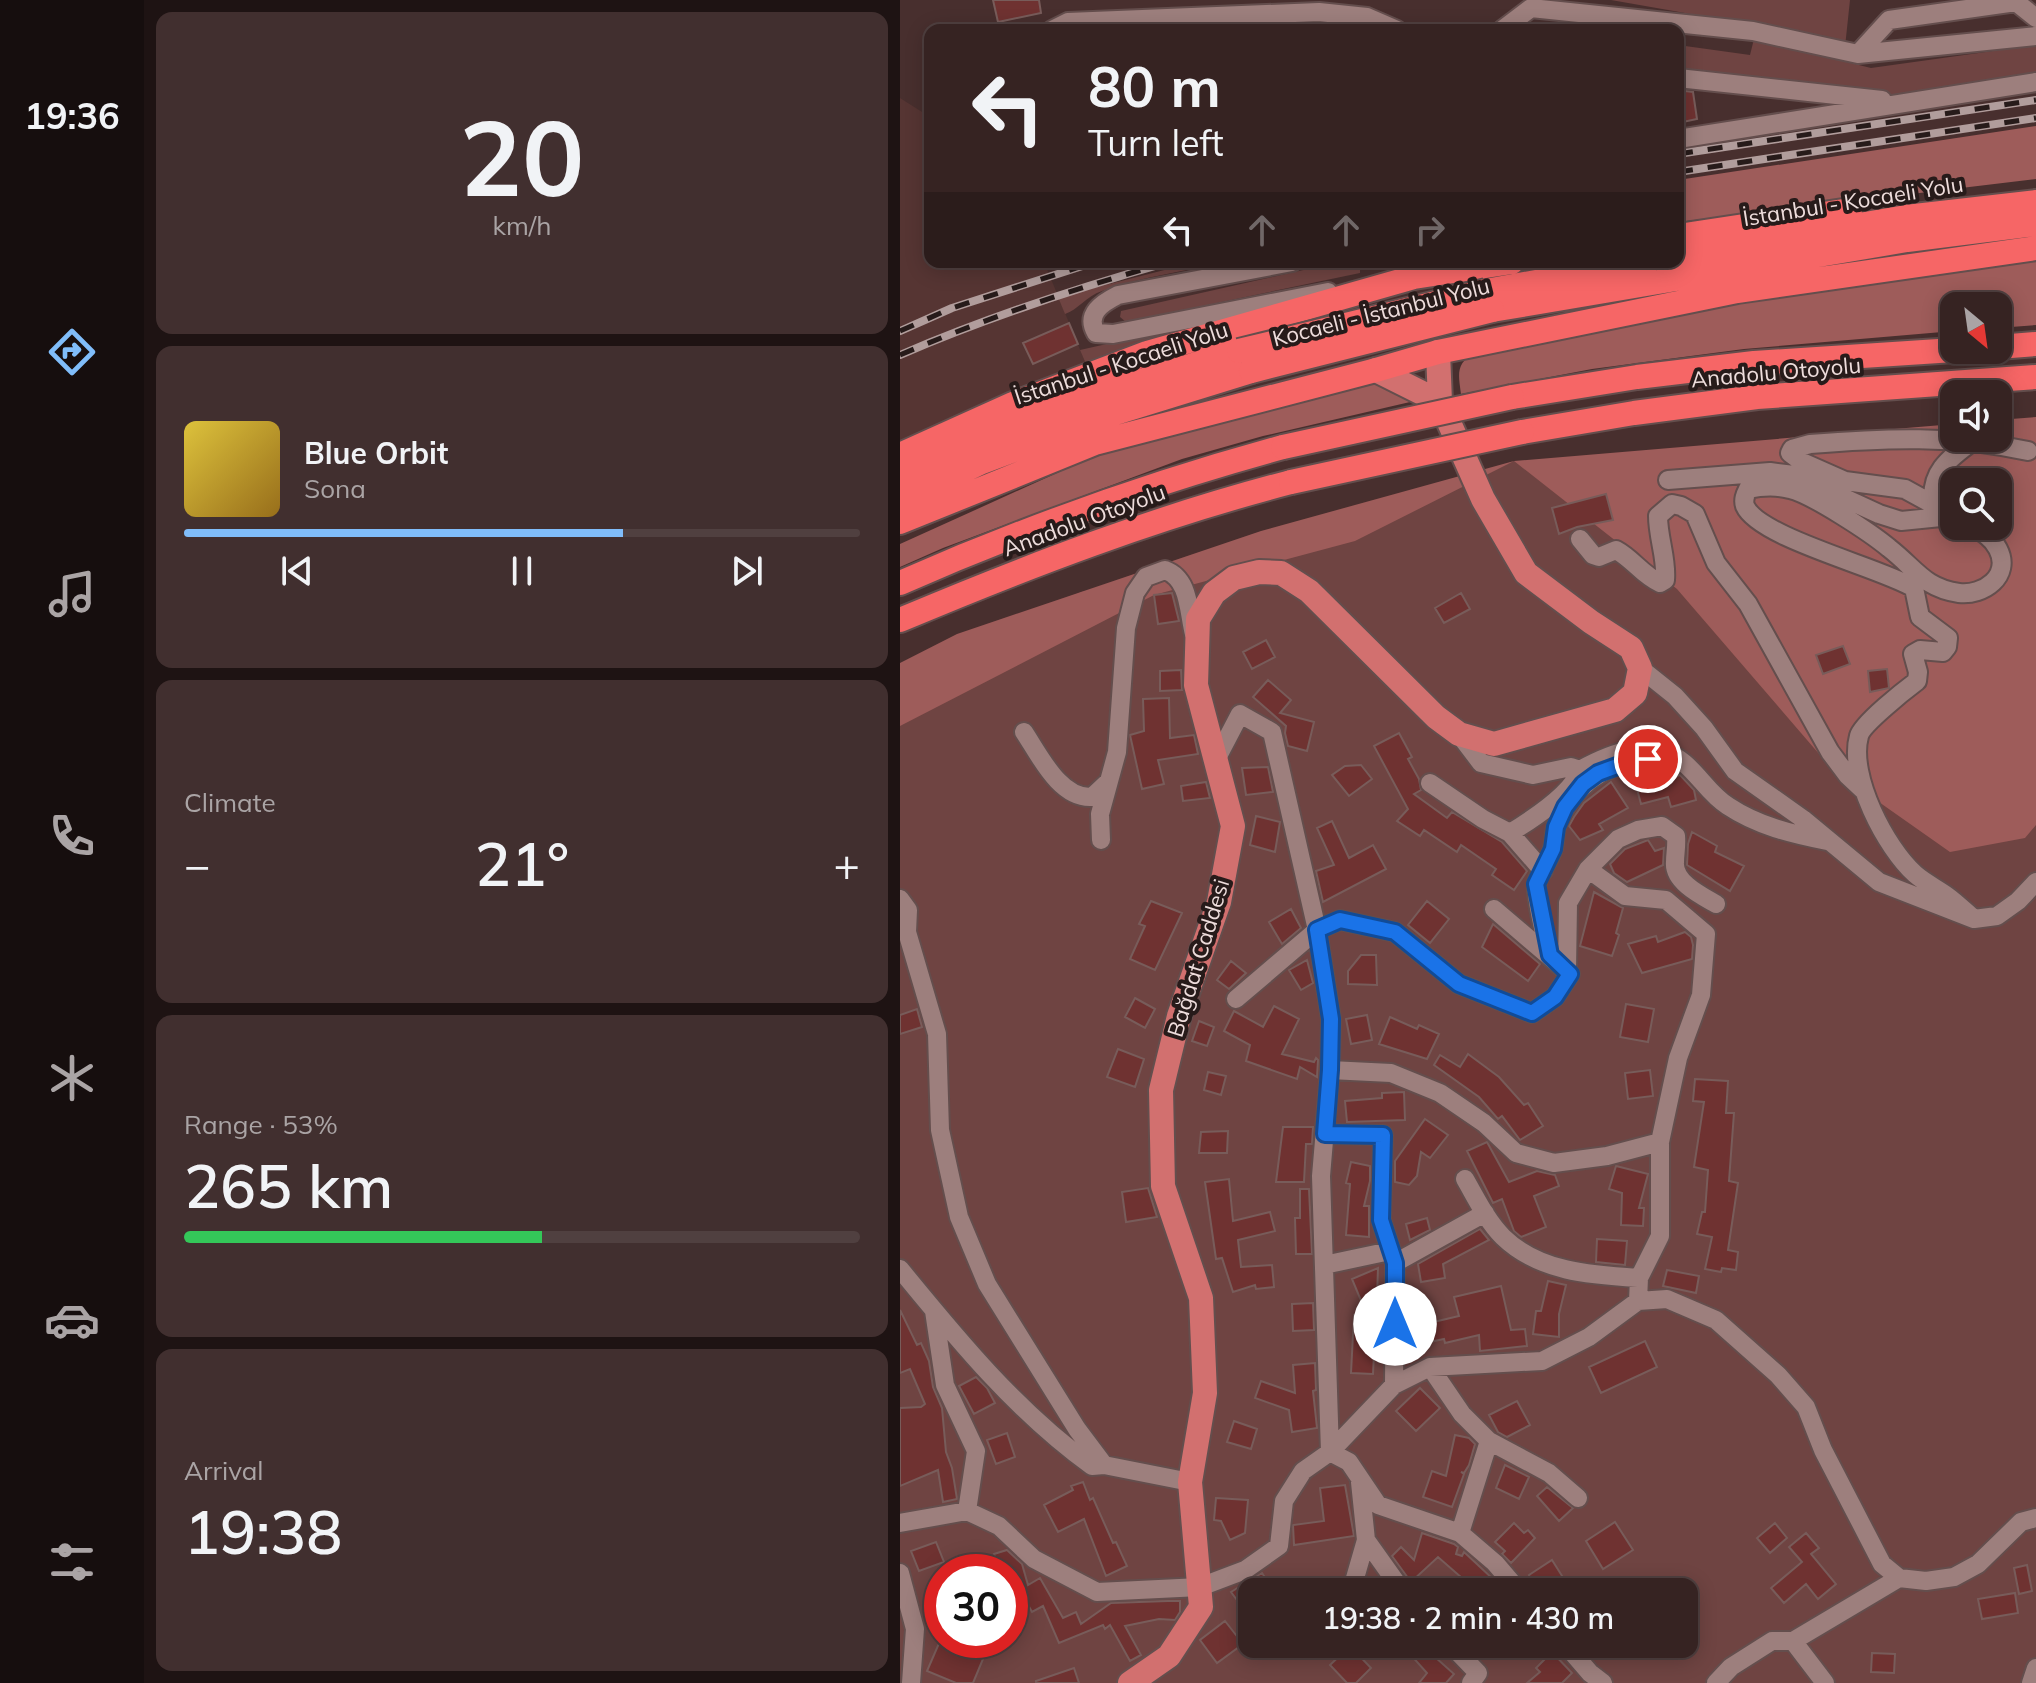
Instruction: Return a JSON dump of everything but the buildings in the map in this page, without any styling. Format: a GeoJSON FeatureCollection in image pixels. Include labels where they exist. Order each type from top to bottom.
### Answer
{"type":"FeatureCollection","features":[{"type":"Feature","properties":{"kind":"highway"},"geometry":{"type":"LineString","coordinates":[[1684,235],[1914,200],[2036,199]]}},
{"type":"Feature","properties":{"kind":"highway","name":"İstanbul - Kocaeli Yolu"},"geometry":{"type":"LineString","coordinates":[[1684,255],[1906,217],[2036,199]]}},
{"type":"Feature","properties":{"kind":"highway","name":"Kocaeli - İstanbul Yolu"},"geometry":{"type":"LineString","coordinates":[[1489,301],[2036,224]]}},
{"type":"Feature","properties":{"kind":"highway"},"geometry":{"type":"LineString","coordinates":[[900,522],[1095,443],[1438,352],[1737,291],[2036,248]]}},
{"type":"Feature","properties":{"kind":"highway"},"geometry":{"type":"LineString","coordinates":[[900,455],[1013,404],[1282,306],[1414,277],[1473,268]]}},
{"type":"Feature","properties":{"kind":"highway","name":"İstanbul - Kocaeli Yolu"},"geometry":{"type":"LineString","coordinates":[[900,476],[973,441],[1092,396],[1623,268]]}},
{"type":"Feature","properties":{"kind":"highway"},"geometry":{"type":"LineString","coordinates":[[1414,277],[1435,296],[1441,331],[1438,352]]}},
{"type":"Feature","properties":{"kind":"highway"},"geometry":{"type":"LineString","coordinates":[[1282,306],[1299,364],[1312,373],[1376,370]]}},
{"type":"Feature","properties":{"kind":"highway"},"geometry":{"type":"LineString","coordinates":[[2012,346],[2036,344]]}},
{"type":"Feature","properties":{"kind":"highway","name":"Anadolu Otoyolu"},"geometry":{"type":"LineString","coordinates":[[900,583],[1107,500],[1194,471],[1283,447],[1512,397],[1637,377],[1754,363],[1940,351]]}},
{"type":"Feature","properties":{"kind":"highway","name":"Kocaeli - İstanbul Yolu"},"geometry":{"type":"LineString","coordinates":[[900,501],[982,462],[1245,361]]}},
{"type":"Feature","properties":{"kind":"highway","name":"Anadolu Otoyolu"},"geometry":{"type":"LineString","coordinates":[[900,620],[1001,577],[1207,504],[1291,482],[1522,432],[1757,397],[2036,377]]}},
{"type":"Feature","properties":{"kind":"main road"},"geometry":{"type":"LineString","coordinates":[[1438,352],[1440,402],[1483,499],[1526,573],[1631,648],[1640,668]]}},
{"type":"Feature","properties":{"kind":"main road"},"geometry":{"type":"LineString","coordinates":[[1376,370],[1440,402]]}},
{"type":"Feature","properties":{"kind":"main road","name":"Bağdat Caddesi"},"geometry":{"type":"LineString","coordinates":[[1130,1683],[1169,1656],[1201,1607],[1190,1482],[1205,1393],[1201,1298],[1163,1186],[1161,1090],[1179,1016],[1219,902],[1233,826],[1196,685],[1198,619],[1214,593],[1234,578],[1259,572],[1281,573],[1309,591],[1436,717],[1459,734],[1494,744],[1615,710],[1635,693],[1640,668]]}},
{"type":"Feature","properties":{"kind":"street"},"geometry":{"type":"LineString","coordinates":[[1858,54],[1889,20],[2016,2],[2036,18]]}},
{"type":"Feature","properties":{"kind":"street"},"geometry":{"type":"LineString","coordinates":[[1064,24],[1316,6],[1366,24]]}},
{"type":"Feature","properties":{"kind":"street"},"geometry":{"type":"LineString","coordinates":[[1510,24],[1531,8],[1753,31],[1858,54],[2036,36]]}},
{"type":"Feature","properties":{"kind":"street"},"geometry":{"type":"LineString","coordinates":[[1684,79],[1907,103]]}},
{"type":"Feature","properties":{"kind":"street"},"geometry":{"type":"LineString","coordinates":[[1684,138],[2036,82]]}},
{"type":"Feature","properties":{"kind":"street"},"geometry":{"type":"LineString","coordinates":[[1260,268],[1118,295],[1104,302],[1093,313],[1092,326],[1096,333],[1104,335],[1282,306]]}},
{"type":"Feature","properties":{"kind":"street"},"geometry":{"type":"LineString","coordinates":[[1940,438],[1810,444],[1792,449],[1790,453],[1802,462],[1845,481],[1905,489],[1940,509]]}},
{"type":"Feature","properties":{"kind":"street"},"geometry":{"type":"LineString","coordinates":[[2012,448],[2028,451]]}},
{"type":"Feature","properties":{"kind":"street"},"geometry":{"type":"LineString","coordinates":[[1934,506],[1932,493],[1939,469],[1960,452]]}},
{"type":"Feature","properties":{"kind":"street"},"geometry":{"type":"LineString","coordinates":[[1668,480],[1770,472],[1794,475],[1901,521],[1940,517]]}},
{"type":"Feature","properties":{"kind":"street"},"geometry":{"type":"LineString","coordinates":[[1974,919],[1951,898],[1915,874],[1893,846],[1864,791],[1858,758],[1859,735],[1865,724],[1917,681],[1913,654],[1920,650],[1943,652],[1948,638],[1920,617],[1914,588],[1900,579],[1844,561],[1784,534],[1751,513],[1745,506],[1744,498],[1748,489],[1767,485],[1792,489],[1850,521],[1888,547],[1934,588],[1974,594],[1986,589],[1998,578],[2002,566],[1999,551],[1991,540]]}},
{"type":"Feature","properties":{"kind":"street"},"geometry":{"type":"LineString","coordinates":[[1580,539],[1593,555],[1599,557],[1616,550],[1648,577],[1660,583],[1665,580],[1666,568],[1658,532],[1658,516],[1672,504],[1695,514],[1708,549],[1748,604],[1822,739],[1848,776],[1864,791]]}},
{"type":"Feature","properties":{"kind":"street"},"geometry":{"type":"LineString","coordinates":[[1101,840],[1100,814],[1117,752],[1126,628],[1135,593],[1146,577],[1165,570],[1174,573],[1181,581],[1197,644]]}},
{"type":"Feature","properties":{"kind":"street"},"geometry":{"type":"LineString","coordinates":[[1640,668],[1675,696],[1704,728],[1735,771],[1879,882],[1974,919],[1997,916],[2018,901],[2036,882]]}},
{"type":"Feature","properties":{"kind":"street"},"geometry":{"type":"LineString","coordinates":[[1216,760],[1240,714],[1272,732],[1317,930],[1331,1019],[1321,1176],[1330,1452]]}},
{"type":"Feature","properties":{"kind":"street"},"geometry":{"type":"LineString","coordinates":[[1024,732],[1065,788],[1080,798],[1092,797],[1111,779]]}},
{"type":"Feature","properties":{"kind":"street"},"geometry":{"type":"LineString","coordinates":[[1459,734],[1481,763],[1533,775],[1571,767],[1580,770]]}},
{"type":"Feature","properties":{"kind":"street"},"geometry":{"type":"LineString","coordinates":[[1510,833],[1536,817],[1577,780],[1580,770],[1608,755],[1643,748],[1666,753],[1683,762],[1725,805],[1755,821],[1793,835],[1829,841]]}},
{"type":"Feature","properties":{"kind":"street"},"geometry":{"type":"LineString","coordinates":[[1550,955],[1536,884],[1553,849],[1556,827],[1565,807],[1583,784],[1598,773],[1628,762],[1648,759],[1656,762]]}},
{"type":"Feature","properties":{"kind":"street"},"geometry":{"type":"LineString","coordinates":[[1430,783],[1483,819],[1510,833],[1543,871]]}},
{"type":"Feature","properties":{"kind":"street"},"geometry":{"type":"LineString","coordinates":[[1567,971],[1568,903],[1588,869],[1618,839],[1638,830],[1662,826],[1676,836],[1678,853],[1674,863],[1677,872],[1691,889],[1716,904]]}},
{"type":"Feature","properties":{"kind":"street"},"geometry":{"type":"LineString","coordinates":[[1588,869],[1625,896],[1666,900],[1706,934],[1701,995],[1678,1058],[1660,1142],[1660,1236],[1639,1278],[1638,1301]]}},
{"type":"Feature","properties":{"kind":"street"},"geometry":{"type":"LineString","coordinates":[[900,899],[908,910],[904,931],[937,1034],[940,1130],[959,1217],[987,1284],[1077,1429],[1104,1465]]}},
{"type":"Feature","properties":{"kind":"street"},"geometry":{"type":"LineString","coordinates":[[1236,999],[1317,930],[1340,920],[1395,932],[1459,984],[1532,1013],[1555,997],[1570,974],[1494,909]]}},
{"type":"Feature","properties":{"kind":"street"},"geometry":{"type":"LineString","coordinates":[[1330,1070],[1391,1073],[1440,1093],[1484,1123],[1516,1153],[1554,1163],[1607,1156],[1660,1142]]}},
{"type":"Feature","properties":{"kind":"street"},"geometry":{"type":"LineString","coordinates":[[1325,1134],[1383,1135],[1381,1220],[1392,1257],[1394,1385]]}},
{"type":"Feature","properties":{"kind":"street"},"geometry":{"type":"LineString","coordinates":[[1465,1179],[1503,1238],[1544,1264],[1584,1274],[1639,1278]]}},
{"type":"Feature","properties":{"kind":"street"},"geometry":{"type":"LineString","coordinates":[[1324,1265],[1392,1257],[1485,1213]]}},
{"type":"Feature","properties":{"kind":"street"},"geometry":{"type":"LineString","coordinates":[[900,1269],[962,1346],[1056,1440],[1092,1466],[1104,1465],[1190,1482]]}},
{"type":"Feature","properties":{"kind":"street"},"geometry":{"type":"LineString","coordinates":[[900,1523],[967,1511],[999,1526],[1034,1559],[1097,1592],[1200,1587],[1245,1570],[1279,1546],[1284,1501],[1303,1471],[1330,1452],[1394,1385],[1430,1367],[1542,1361],[1589,1337],[1638,1301],[1667,1299],[1716,1320],[1778,1375],[1806,1407],[1823,1450],[1882,1564],[1899,1578],[1926,1581],[1954,1577],[1978,1564],[2021,1522],[2036,1518]]}},
{"type":"Feature","properties":{"kind":"street"},"geometry":{"type":"LineString","coordinates":[[934,1311],[945,1385],[976,1451],[967,1511]]}},
{"type":"Feature","properties":{"kind":"street"},"geometry":{"type":"LineString","coordinates":[[1430,1367],[1462,1414],[1489,1441],[1549,1473],[1578,1498]]}},
{"type":"Feature","properties":{"kind":"street"},"geometry":{"type":"LineString","coordinates":[[1460,1533],[1489,1441]]}},
{"type":"Feature","properties":{"kind":"street"},"geometry":{"type":"LineString","coordinates":[[1330,1452],[1349,1462],[1378,1505],[1460,1533],[1508,1578]]}},
{"type":"Feature","properties":{"kind":"street"},"geometry":{"type":"LineString","coordinates":[[1355,1578],[1366,1540],[1359,1479]]}},
{"type":"Feature","properties":{"kind":"street"},"geometry":{"type":"LineString","coordinates":[[1366,1540],[1393,1578]]}},
{"type":"Feature","properties":{"kind":"street"},"geometry":{"type":"LineString","coordinates":[[1877,1590],[1882,1564]]}},
{"type":"Feature","properties":{"kind":"street"},"geometry":{"type":"LineString","coordinates":[[900,1573],[915,1629],[911,1683]]}},
{"type":"Feature","properties":{"kind":"street"},"geometry":{"type":"LineString","coordinates":[[1716,1683],[1731,1667],[1772,1641],[1793,1641],[1899,1578]]}},
{"type":"Feature","properties":{"kind":"street"},"geometry":{"type":"LineString","coordinates":[[1793,1641],[1825,1683]]}},
{"type":"Feature","properties":{"kind":"street"},"geometry":{"type":"LineString","coordinates":[[1464,1658],[1478,1673],[1471,1683]]}},
{"type":"Feature","properties":{"kind":"street"},"geometry":{"type":"LineString","coordinates":[[1577,1658],[1603,1683]]}},
{"type":"Feature","properties":{"kind":"shaded area"},"geometry":{"type":"Polygon","coordinates":[[[1611,0],[1850,0],[1845,47],[1759,26],[1611,0]]]}},
{"type":"Feature","properties":{"kind":"shaded area"},"geometry":{"type":"Polygon","coordinates":[[[1754,39],[1871,68],[2036,45],[2036,77],[1897,98],[1684,78],[1684,46],[1750,55],[1754,39]]]}},
{"type":"Feature","properties":{"kind":"shaded area"},"geometry":{"type":"Polygon","coordinates":[[[900,98],[924,113],[924,268],[1046,268],[1086,364],[900,445],[900,98]]]}},
{"type":"Feature","properties":{"kind":"shaded area"},"geometry":{"type":"Polygon","coordinates":[[[2036,126],[2036,179],[1684,221],[1684,179],[2036,126]]]}},
{"type":"Feature","properties":{"kind":"shaded area"},"geometry":{"type":"Polygon","coordinates":[[[2036,255],[2036,325],[2012,327],[2012,292],[1940,292],[1940,332],[1744,349],[1592,369],[1461,394],[1460,370],[1464,361],[1475,351],[1744,296],[2036,255]]]}},
{"type":"Feature","properties":{"kind":"shaded area"},"geometry":{"type":"Polygon","coordinates":[[[1172,268],[1197,268],[1096,293],[1065,314],[1058,297],[1172,268]]]}},
{"type":"Feature","properties":{"kind":"shaded area"},"geometry":{"type":"Polygon","coordinates":[[[1312,268],[1360,268],[1360,273],[1126,322],[1120,317],[1121,311],[1312,268]]]}},
{"type":"Feature","properties":{"kind":"shaded area"},"geometry":{"type":"Polygon","coordinates":[[[1231,316],[1086,364],[1080,350],[1231,316]]]}},
{"type":"Feature","properties":{"kind":"shaded area"},"geometry":{"type":"Polygon","coordinates":[[[1379,381],[1423,399],[1263,436],[1182,459],[900,567],[900,544],[1110,449],[1379,381]]]}},
{"type":"Feature","properties":{"kind":"shaded area"},"geometry":{"type":"Polygon","coordinates":[[[2036,417],[2036,825],[2025,838],[1950,852],[1832,769],[1677,589],[1514,461],[1940,425],[1940,452],[2012,452],[2012,419],[2036,417]]]}},
{"type":"Feature","properties":{"kind":"shaded area"},"geometry":{"type":"Polygon","coordinates":[[[1514,461],[1646,487],[2036,753],[2036,1683],[900,1683],[900,690],[1081,592],[1319,539],[1514,461]]]}},
{"type":"Feature","properties":{"kind":"shaded area"},"geometry":{"type":"Polygon","coordinates":[[[1514,461],[1355,541],[1154,595],[900,726],[900,663],[957,634],[1261,531],[1514,461]]]}},
{"type":"Feature","properties":{"kind":"railway"},"geometry":{"type":"LineString","coordinates":[[1684,153],[2036,100]]}},
{"type":"Feature","properties":{"kind":"railway"},"geometry":{"type":"LineString","coordinates":[[1684,171],[2036,118]]}},
{"type":"Feature","properties":{"kind":"railway"},"geometry":{"type":"LineString","coordinates":[[900,331],[952,308],[1076,268]]}},
{"type":"Feature","properties":{"kind":"railway"},"geometry":{"type":"LineString","coordinates":[[900,355],[1033,304],[1149,268]]}},
{"type":"Feature","properties":{"kind":"route"},"geometry":{"type":"LineString","coordinates":[[1395,1324],[1395,1263],[1381,1220],[1383,1135],[1325,1134],[1331,1019],[1317,930],[1340,920],[1395,932],[1459,984],[1532,1013],[1555,997],[1570,974],[1550,955],[1536,884],[1553,849],[1556,827],[1565,807],[1583,784],[1598,773],[1628,762],[1648,759]]}}]}
